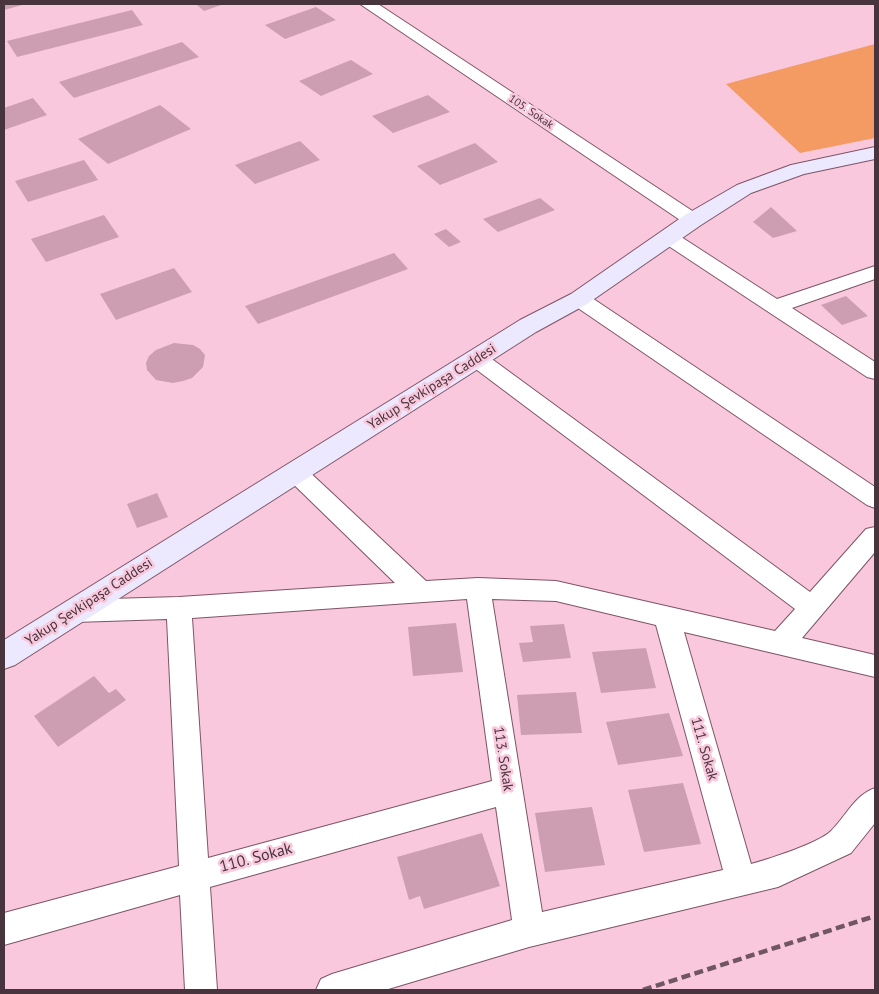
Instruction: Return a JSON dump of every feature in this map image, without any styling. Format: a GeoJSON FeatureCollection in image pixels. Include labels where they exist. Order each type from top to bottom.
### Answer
{"type":"FeatureCollection","features":[{"type":"Feature","properties":{"kind":"main road","name":"Yakup Şevkipaşa Caddesi"},"geometry":{"type":"LineString","coordinates":[[4,656],[528,326],[579,299],[693,220],[744,189],[789,172],[875,153]]}},
{"type":"Feature","properties":{"kind":"street","name":"105. Sokak"},"geometry":{"type":"LineString","coordinates":[[368,4],[693,220]]}},
{"type":"Feature","properties":{"kind":"street"},"geometry":{"type":"LineString","coordinates":[[668,237],[875,372]]}},
{"type":"Feature","properties":{"kind":"street"},"geometry":{"type":"LineString","coordinates":[[775,307],[875,272]]}},
{"type":"Feature","properties":{"kind":"street"},"geometry":{"type":"LineString","coordinates":[[579,299],[875,499]]}},
{"type":"Feature","properties":{"kind":"street"},"geometry":{"type":"LineString","coordinates":[[477,359],[812,607]]}},
{"type":"Feature","properties":{"kind":"street"},"geometry":{"type":"LineString","coordinates":[[295,472],[421,592]]}},
{"type":"Feature","properties":{"kind":"street"},"geometry":{"type":"LineString","coordinates":[[780,644],[875,536]]}},
{"type":"Feature","properties":{"kind":"street"},"geometry":{"type":"LineString","coordinates":[[75,611],[179,608],[478,588],[556,591],[875,666]]}},
{"type":"Feature","properties":{"kind":"street","name":"113. Sokak"},"geometry":{"type":"LineString","coordinates":[[478,588],[529,930]]}},
{"type":"Feature","properties":{"kind":"street"},"geometry":{"type":"LineString","coordinates":[[179,608],[201,990]]}},
{"type":"Feature","properties":{"kind":"street","name":"111. Sokak"},"geometry":{"type":"LineString","coordinates":[[667,617],[742,880]]}},
{"type":"Feature","properties":{"kind":"street","name":"110. Sokak"},"geometry":{"type":"LineString","coordinates":[[4,929],[194,875],[508,790]]}},
{"type":"Feature","properties":{"kind":"street"},"geometry":{"type":"LineString","coordinates":[[332,990],[529,930],[778,872],[840,843],[875,801]]}},
{"type":"Feature","properties":{"kind":"shaded area"},"geometry":{"type":"Polygon","coordinates":[[[875,44],[875,138],[800,153],[726,84],[875,44]]]}},
{"type":"Feature","properties":{"kind":"building"},"geometry":{"type":"Polygon","coordinates":[[[4,4],[26,4],[4,10],[4,4]]]}},
{"type":"Feature","properties":{"kind":"building"},"geometry":{"type":"Polygon","coordinates":[[[196,4],[224,4],[204,11],[196,4]]]}},
{"type":"Feature","properties":{"kind":"building"},"geometry":{"type":"Polygon","coordinates":[[[316,7],[336,20],[285,39],[265,25],[316,7]]]}},
{"type":"Feature","properties":{"kind":"building"},"geometry":{"type":"Polygon","coordinates":[[[132,10],[143,25],[17,57],[7,41],[132,10]]]}},
{"type":"Feature","properties":{"kind":"building"},"geometry":{"type":"Polygon","coordinates":[[[182,42],[199,57],[74,98],[59,82],[182,42]]]}},
{"type":"Feature","properties":{"kind":"building"},"geometry":{"type":"Polygon","coordinates":[[[351,60],[373,74],[321,96],[299,81],[351,60]]]}},
{"type":"Feature","properties":{"kind":"building"},"geometry":{"type":"Polygon","coordinates":[[[428,95],[450,112],[393,133],[372,116],[428,95]]]}},
{"type":"Feature","properties":{"kind":"building"},"geometry":{"type":"Polygon","coordinates":[[[33,98],[47,115],[4,130],[4,108],[33,98]]]}},
{"type":"Feature","properties":{"kind":"building"},"geometry":{"type":"Polygon","coordinates":[[[160,105],[191,129],[108,164],[78,139],[160,105]]]}},
{"type":"Feature","properties":{"kind":"building"},"geometry":{"type":"Polygon","coordinates":[[[300,141],[320,160],[255,184],[235,165],[300,141]]]}},
{"type":"Feature","properties":{"kind":"building"},"geometry":{"type":"Polygon","coordinates":[[[475,143],[498,162],[440,185],[417,166],[475,143]]]}},
{"type":"Feature","properties":{"kind":"building"},"geometry":{"type":"Polygon","coordinates":[[[84,160],[98,180],[28,202],[15,181],[84,160]]]}},
{"type":"Feature","properties":{"kind":"building"},"geometry":{"type":"Polygon","coordinates":[[[540,198],[555,210],[498,232],[483,219],[540,198]]]}},
{"type":"Feature","properties":{"kind":"building"},"geometry":{"type":"Polygon","coordinates":[[[771,207],[797,231],[773,238],[753,222],[771,207]]]}},
{"type":"Feature","properties":{"kind":"building"},"geometry":{"type":"Polygon","coordinates":[[[104,215],[119,237],[46,262],[31,239],[104,215]]]}},
{"type":"Feature","properties":{"kind":"building"},"geometry":{"type":"Polygon","coordinates":[[[446,229],[461,242],[449,247],[434,234],[446,229]]]}},
{"type":"Feature","properties":{"kind":"building"},"geometry":{"type":"Polygon","coordinates":[[[394,253],[408,269],[258,324],[245,306],[394,253]]]}},
{"type":"Feature","properties":{"kind":"building"},"geometry":{"type":"Polygon","coordinates":[[[174,268],[192,292],[116,320],[100,294],[174,268]]]}},
{"type":"Feature","properties":{"kind":"building"},"geometry":{"type":"Polygon","coordinates":[[[846,296],[868,316],[842,325],[821,305],[846,296]]]}},
{"type":"Feature","properties":{"kind":"building"},"geometry":{"type":"Polygon","coordinates":[[[174,343],[193,345],[200,349],[205,355],[203,367],[192,378],[183,381],[173,383],[156,380],[147,370],[146,363],[149,356],[156,350],[174,343]]]}},
{"type":"Feature","properties":{"kind":"building"},"geometry":{"type":"Polygon","coordinates":[[[157,493],[168,517],[137,528],[127,504],[157,493]]]}},
{"type":"Feature","properties":{"kind":"building"},"geometry":{"type":"Polygon","coordinates":[[[456,623],[463,672],[413,676],[408,627],[456,623]]]}},
{"type":"Feature","properties":{"kind":"building"},"geometry":{"type":"Polygon","coordinates":[[[564,624],[571,658],[523,662],[519,643],[533,642],[530,626],[564,624]]]}},
{"type":"Feature","properties":{"kind":"building"},"geometry":{"type":"Polygon","coordinates":[[[646,648],[656,688],[601,693],[592,652],[646,648]]]}},
{"type":"Feature","properties":{"kind":"building"},"geometry":{"type":"Polygon","coordinates":[[[94,676],[109,693],[116,689],[126,700],[58,747],[34,716],[94,676]]]}},
{"type":"Feature","properties":{"kind":"building"},"geometry":{"type":"Polygon","coordinates":[[[576,692],[582,733],[521,735],[517,695],[576,692]]]}},
{"type":"Feature","properties":{"kind":"building"},"geometry":{"type":"Polygon","coordinates":[[[669,713],[683,756],[618,765],[606,722],[669,713]]]}},
{"type":"Feature","properties":{"kind":"building"},"geometry":{"type":"Polygon","coordinates":[[[683,783],[701,844],[644,852],[628,790],[683,783]]]}},
{"type":"Feature","properties":{"kind":"building"},"geometry":{"type":"Polygon","coordinates":[[[592,807],[605,865],[545,872],[535,813],[592,807]]]}},
{"type":"Feature","properties":{"kind":"building"},"geometry":{"type":"Polygon","coordinates":[[[482,833],[500,886],[424,909],[420,896],[409,900],[397,857],[482,833]]]}},
{"type":"Feature","properties":{"kind":"railway"},"geometry":{"type":"LineString","coordinates":[[643,990],[875,916]]}}]}
